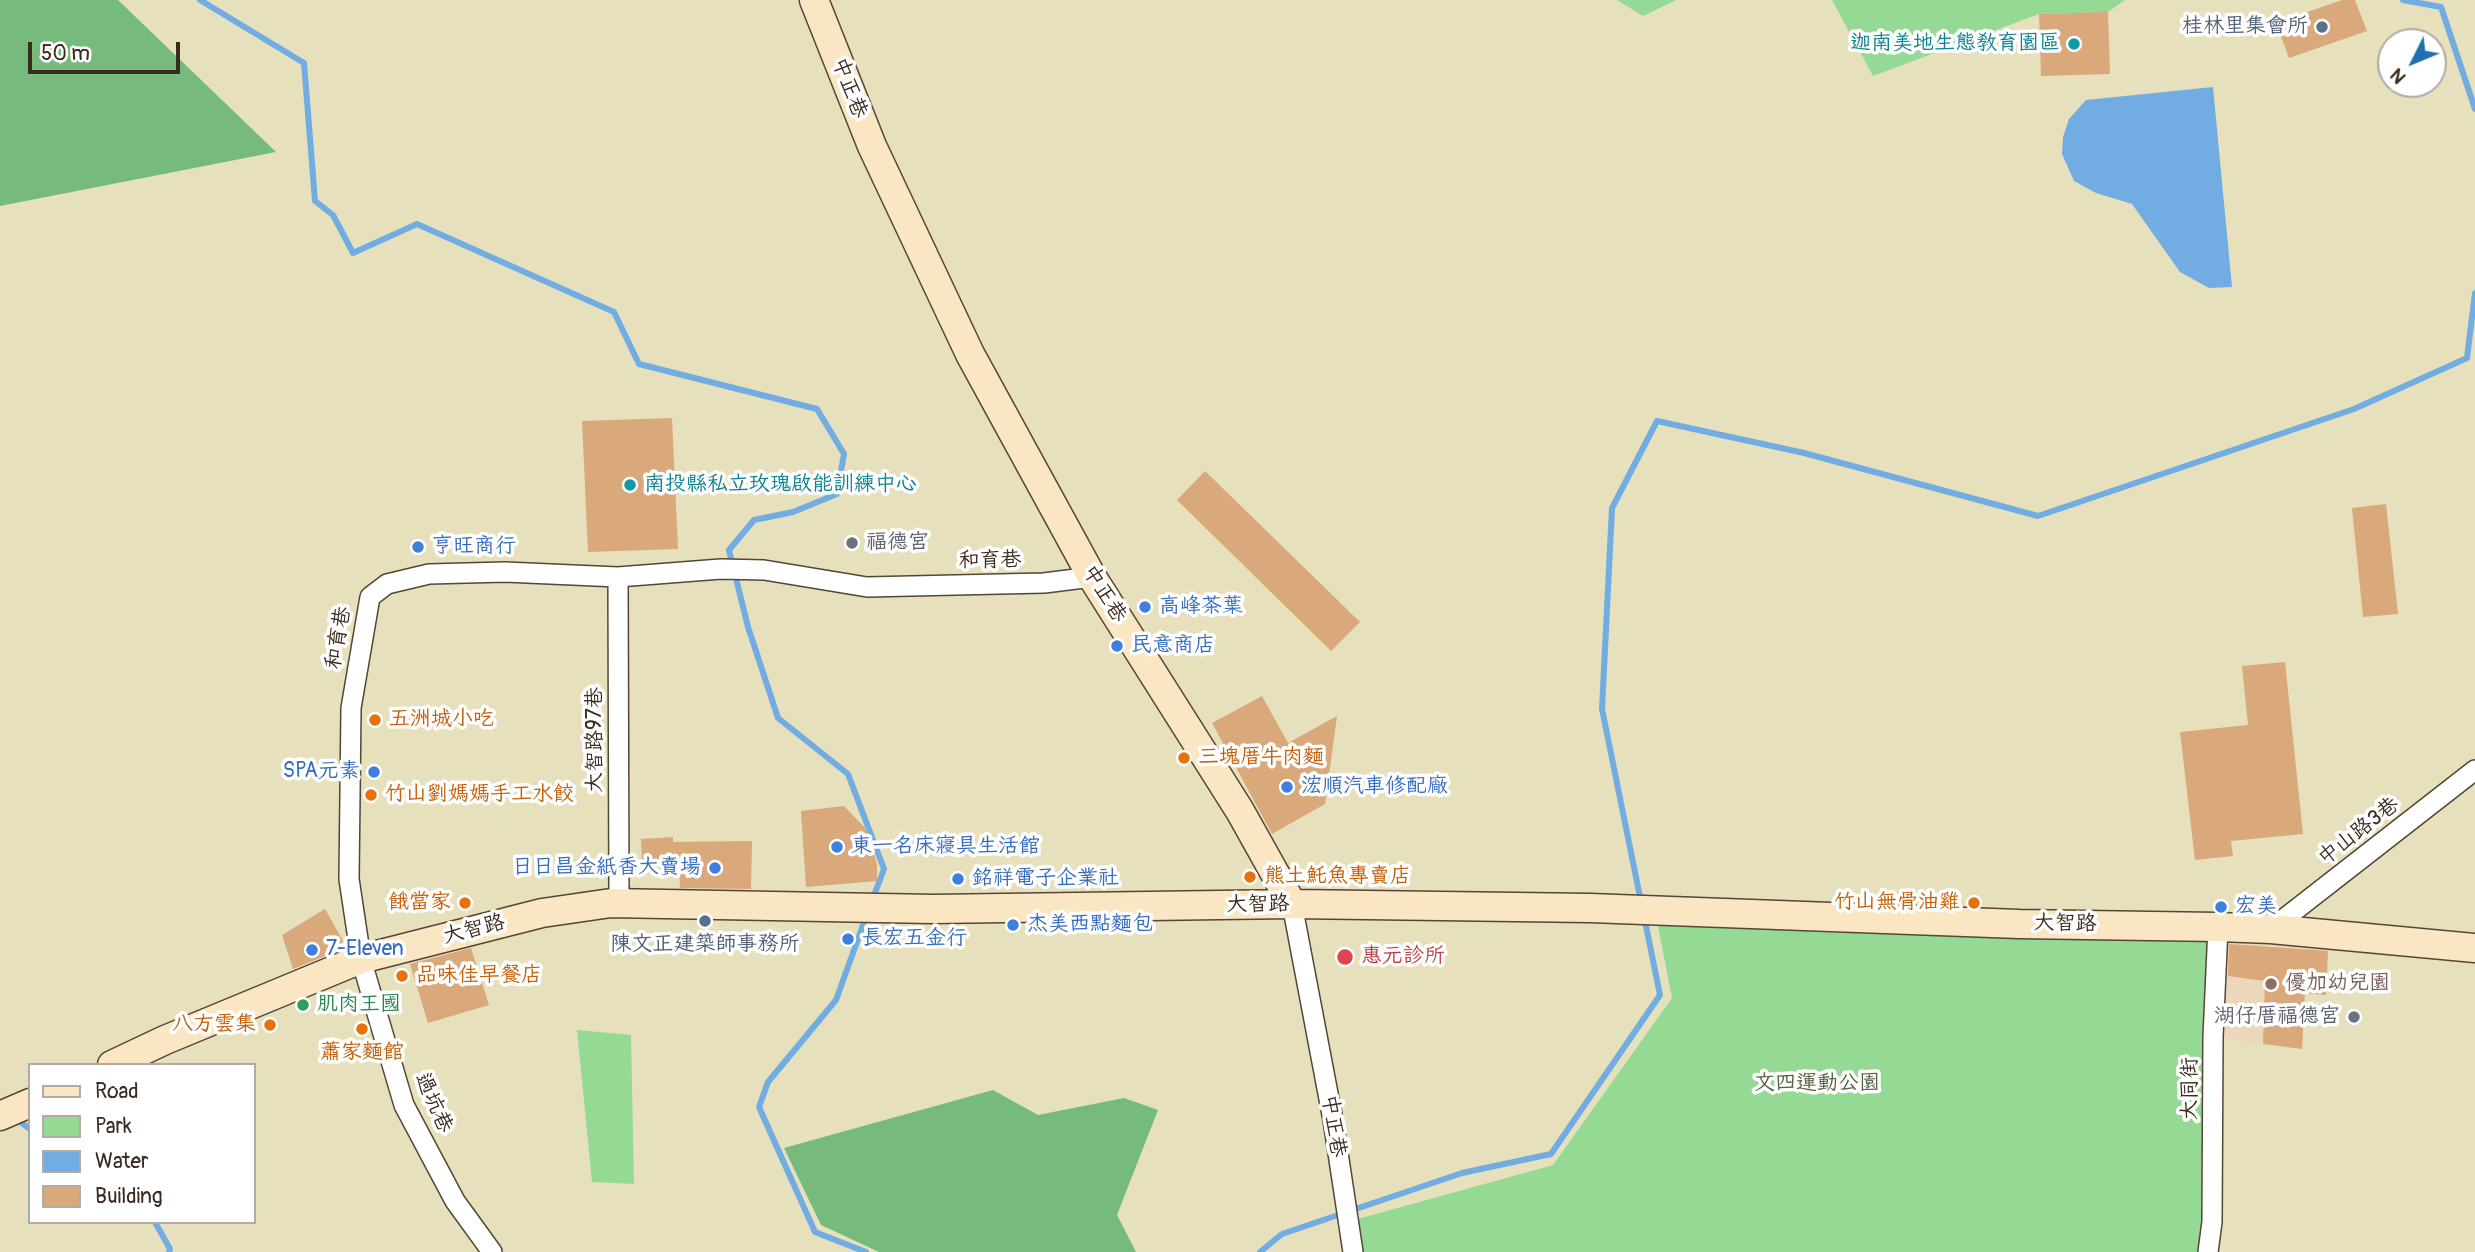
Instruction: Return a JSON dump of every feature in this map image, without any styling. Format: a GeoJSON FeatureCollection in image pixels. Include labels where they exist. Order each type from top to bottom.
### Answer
{"type":"FeatureCollection","features":[{"type":"Feature","properties":{"kind":"street","name":"中正巷"},"geometry":{"type":"LineString","coordinates":[[814,0],[872,146],[970,354],[1092,577],[1240,811],[1292,904],[1333,1120],[1353,1252]]}},
{"type":"Feature","properties":{"kind":"street","name":"和育巷"},"geometry":{"type":"LineString","coordinates":[[361,959],[349,879],[350,720],[370,597],[387,584],[429,574],[505,572],[618,577],[721,569],[764,570],[867,587],[1044,583],[1092,577]]}},
{"type":"Feature","properties":{"kind":"street","name":"大智路97巷"},"geometry":{"type":"LineString","coordinates":[[618,577],[619,903]]}},
{"type":"Feature","properties":{"kind":"street","name":"中山路3巷"},"geometry":{"type":"LineString","coordinates":[[2271,929],[2475,770]]}},
{"type":"Feature","properties":{"kind":"street","name":"大智路"},"geometry":{"type":"LineString","coordinates":[[116,1063],[361,959],[542,913],[619,903],[887,908],[1292,904],[1642,910],[2019,924],[2218,926],[2475,948]]}},
{"type":"Feature","properties":{"kind":"street","name":"大同街"},"geometry":{"type":"LineString","coordinates":[[2208,1252],[2212,1222],[2213,1037],[2218,926]]}},
{"type":"Feature","properties":{"kind":"street","name":"過坑巷"},"geometry":{"type":"LineString","coordinates":[[361,959],[404,1105],[456,1201],[492,1252]]}},
{"type":"Feature","properties":{"kind":"shaded area","name":"優加幼兒園"},"geometry":{"type":"Polygon","coordinates":[[[2218,934],[2329,940],[2326,995],[2305,994],[2302,1049],[2213,1037],[2218,934]]]}},
{"type":"Feature","properties":{"kind":"green space"},"geometry":{"type":"Polygon","coordinates":[[[0,0],[118,0],[276,152],[0,206],[0,0]]]}},
{"type":"Feature","properties":{"kind":"green space"},"geometry":{"type":"Polygon","coordinates":[[[1617,0],[1676,0],[1643,16],[1617,0]]]}},
{"type":"Feature","properties":{"kind":"green space","name":"迦南美地生態教育園區"},"geometry":{"type":"Polygon","coordinates":[[[1832,0],[2125,0],[2108,12],[2039,14],[1873,76],[1832,0]]]}},
{"type":"Feature","properties":{"kind":"green space","name":"文四運動公園"},"geometry":{"type":"Polygon","coordinates":[[[1655,911],[2218,927],[2206,1252],[1353,1252],[1347,1222],[1553,1165],[1672,998],[1655,911]]]}},
{"type":"Feature","properties":{"kind":"green space"},"geometry":{"type":"Polygon","coordinates":[[[577,1030],[631,1035],[634,1184],[592,1182],[577,1030]]]}},
{"type":"Feature","properties":{"kind":"green space"},"geometry":{"type":"Polygon","coordinates":[[[993,1090],[1038,1115],[1124,1098],[1158,1110],[1117,1215],[1136,1252],[879,1252],[821,1225],[784,1148],[993,1090]]]}},
{"type":"Feature","properties":{"kind":"water"},"geometry":{"type":"Polygon","coordinates":[[[2213,87],[2232,287],[2209,288],[2180,272],[2132,204],[2096,193],[2074,181],[2062,154],[2063,137],[2069,119],[2086,100],[2213,87]]]}},
{"type":"Feature","properties":{"kind":"building","name":"桂林里集會所"},"geometry":{"type":"Polygon","coordinates":[[[2342,0],[2355,0],[2367,31],[2289,58],[2276,23],[2342,0]]]}},
{"type":"Feature","properties":{"kind":"building","name":"迦南美地生態教育園區"},"geometry":{"type":"Polygon","coordinates":[[[2108,12],[2110,74],[2041,76],[2039,14],[2108,12]]]}},
{"type":"Feature","properties":{"kind":"building","name":"南投縣私立玫瑰啟能訓練中心"},"geometry":{"type":"Polygon","coordinates":[[[672,418],[678,549],[588,552],[582,421],[672,418]]]}},
{"type":"Feature","properties":{"kind":"building"},"geometry":{"type":"Polygon","coordinates":[[[1205,471],[1360,622],[1331,651],[1177,500],[1205,471]]]}},
{"type":"Feature","properties":{"kind":"building"},"geometry":{"type":"Polygon","coordinates":[[[2386,504],[2398,614],[2363,617],[2352,508],[2386,504]]]}},
{"type":"Feature","properties":{"kind":"building"},"geometry":{"type":"Polygon","coordinates":[[[2285,662],[2303,834],[2231,841],[2233,856],[2195,860],[2180,732],[2248,725],[2242,666],[2285,662]]]}},
{"type":"Feature","properties":{"kind":"building","name":"浤順汽車修配廠"},"geometry":{"type":"Polygon","coordinates":[[[1262,696],[1288,743],[1337,716],[1325,804],[1272,834],[1212,723],[1262,696]]]}},
{"type":"Feature","properties":{"kind":"building","name":"東一名床寢具生活館"},"geometry":{"type":"Polygon","coordinates":[[[844,806],[866,829],[877,864],[877,881],[806,887],[801,811],[844,806]]]}},
{"type":"Feature","properties":{"kind":"building","name":"日日昌金紙香大賣場"},"geometry":{"type":"Polygon","coordinates":[[[673,837],[673,842],[752,841],[751,889],[680,888],[679,859],[642,862],[641,839],[673,837]]]}},
{"type":"Feature","properties":{"kind":"building","name":"7-Eleven"},"geometry":{"type":"Polygon","coordinates":[[[325,909],[343,941],[335,952],[293,969],[282,935],[325,909]]]}},
{"type":"Feature","properties":{"kind":"building"},"geometry":{"type":"Polygon","coordinates":[[[2229,944],[2328,951],[2326,995],[2305,993],[2302,1049],[2263,1044],[2265,981],[2228,976],[2229,944]]]}},
{"type":"Feature","properties":{"kind":"building"},"geometry":{"type":"Polygon","coordinates":[[[471,948],[489,1005],[428,1023],[410,964],[471,948]]]}},
{"type":"Feature","properties":{"kind":"waterway"},"geometry":{"type":"LineString","coordinates":[[200,0],[304,63],[315,201],[333,215],[353,253],[417,224],[614,312],[639,364],[817,409],[844,454],[837,494],[793,512],[754,520],[729,550],[748,627],[778,718],[848,774],[884,869],[872,901]]}},
{"type":"Feature","properties":{"kind":"waterway"},"geometry":{"type":"LineString","coordinates":[[2403,0],[2441,7],[2475,109]]}},
{"type":"Feature","properties":{"kind":"waterway"},"geometry":{"type":"LineString","coordinates":[[1641,902],[1602,709],[1612,508],[1657,421],[1804,453],[2038,516],[2354,409],[2467,358],[2475,293]]}},
{"type":"Feature","properties":{"kind":"waterway"},"geometry":{"type":"LineString","coordinates":[[866,1252],[815,1232],[759,1107],[768,1082],[836,1000],[867,914]]}},
{"type":"Feature","properties":{"kind":"waterway"},"geometry":{"type":"LineString","coordinates":[[1260,1252],[1282,1234],[1462,1173],[1551,1154],[1660,995],[1644,916]]}},
{"type":"Feature","properties":{"kind":"waterway"},"geometry":{"type":"LineString","coordinates":[[15,1118],[28,1128]]}},
{"type":"Feature","properties":{"kind":"waterway"},"geometry":{"type":"LineString","coordinates":[[156,1224],[170,1249],[169,1252]]}},
{"type":"Feature","properties":{"kind":"place","name":"桂林里集會所"},"geometry":{"type":"Point","coordinates":[2322,27]}},
{"type":"Feature","properties":{"kind":"place","name":"迦南美地生態教育園區"},"geometry":{"type":"Point","coordinates":[2074,44]}},
{"type":"Feature","properties":{"kind":"place","name":"南投縣私立玫瑰啟能訓練中心"},"geometry":{"type":"Point","coordinates":[630,485]}},
{"type":"Feature","properties":{"kind":"place","name":"福德宮"},"geometry":{"type":"Point","coordinates":[852,543]}},
{"type":"Feature","properties":{"kind":"place","name":"亨旺商行"},"geometry":{"type":"Point","coordinates":[418,547]}},
{"type":"Feature","properties":{"kind":"place","name":"高峰茶葉"},"geometry":{"type":"Point","coordinates":[1145,607]}},
{"type":"Feature","properties":{"kind":"place","name":"民意商店"},"geometry":{"type":"Point","coordinates":[1117,646]}},
{"type":"Feature","properties":{"kind":"place","name":"五洲城小吃"},"geometry":{"type":"Point","coordinates":[375,720]}},
{"type":"Feature","properties":{"kind":"place","name":"三塊厝牛肉麵"},"geometry":{"type":"Point","coordinates":[1184,758]}},
{"type":"Feature","properties":{"kind":"place","name":"SPA元素"},"geometry":{"type":"Point","coordinates":[374,772]}},
{"type":"Feature","properties":{"kind":"place","name":"浤順汽車修配廠"},"geometry":{"type":"Point","coordinates":[1287,787]}},
{"type":"Feature","properties":{"kind":"place","name":"竹山劉媽媽手工水餃"},"geometry":{"type":"Point","coordinates":[371,795]}},
{"type":"Feature","properties":{"kind":"place","name":"東一名床寢具生活館"},"geometry":{"type":"Point","coordinates":[837,847]}},
{"type":"Feature","properties":{"kind":"place","name":"日日昌金紙香大賣場"},"geometry":{"type":"Point","coordinates":[715,868]}},
{"type":"Feature","properties":{"kind":"place","name":"熊土魠魚專賣店"},"geometry":{"type":"Point","coordinates":[1250,877]}},
{"type":"Feature","properties":{"kind":"place","name":"銘祥電子企業社"},"geometry":{"type":"Point","coordinates":[958,879]}},
{"type":"Feature","properties":{"kind":"place","name":"餓當家"},"geometry":{"type":"Point","coordinates":[465,903]}},
{"type":"Feature","properties":{"kind":"place","name":"竹山無骨油雞"},"geometry":{"type":"Point","coordinates":[1974,903]}},
{"type":"Feature","properties":{"kind":"place","name":"宏美"},"geometry":{"type":"Point","coordinates":[2221,907]}},
{"type":"Feature","properties":{"kind":"place","name":"陳文正建築師事務所"},"geometry":{"type":"Point","coordinates":[705,921]}},
{"type":"Feature","properties":{"kind":"place","name":"杰美西點麵包"},"geometry":{"type":"Point","coordinates":[1013,925]}},
{"type":"Feature","properties":{"kind":"place","name":"長宏五金行"},"geometry":{"type":"Point","coordinates":[848,939]}},
{"type":"Feature","properties":{"kind":"place","name":"7-Eleven"},"geometry":{"type":"Point","coordinates":[312,950]}},
{"type":"Feature","properties":{"kind":"place","name":"惠元診所"},"geometry":{"type":"Point","coordinates":[1345,957]}},
{"type":"Feature","properties":{"kind":"place","name":"品味佳早餐店"},"geometry":{"type":"Point","coordinates":[402,976]}},
{"type":"Feature","properties":{"kind":"place","name":"優加幼兒園"},"geometry":{"type":"Point","coordinates":[2271,984]}},
{"type":"Feature","properties":{"kind":"place","name":"肌肉王國"},"geometry":{"type":"Point","coordinates":[303,1005]}},
{"type":"Feature","properties":{"kind":"place","name":"湖仔厝福德宮"},"geometry":{"type":"Point","coordinates":[2354,1017]}},
{"type":"Feature","properties":{"kind":"place","name":"八方雲集"},"geometry":{"type":"Point","coordinates":[270,1025]}},
{"type":"Feature","properties":{"kind":"place","name":"蕭家麵館"},"geometry":{"type":"Point","coordinates":[362,1029]}}]}
